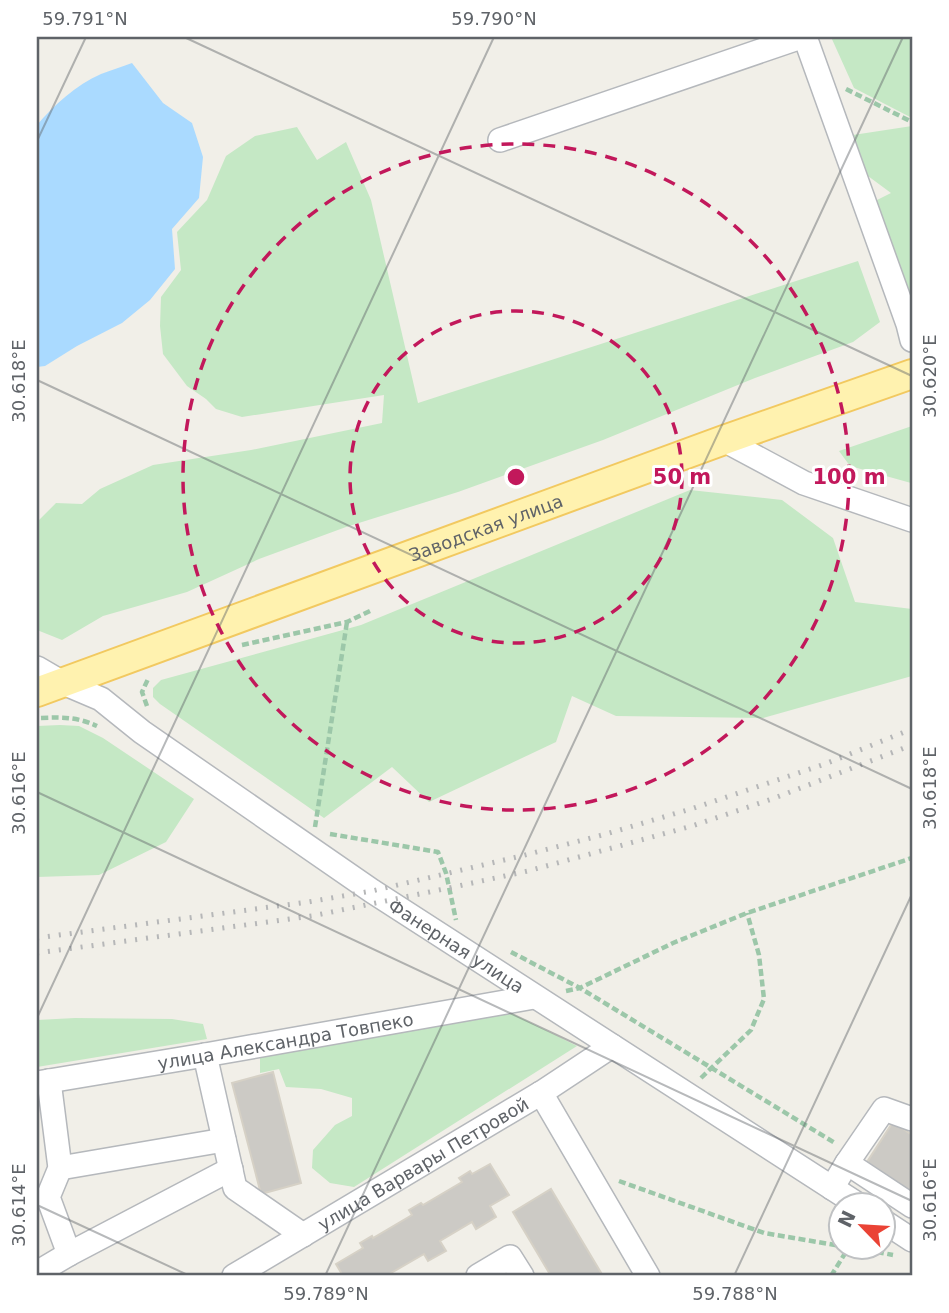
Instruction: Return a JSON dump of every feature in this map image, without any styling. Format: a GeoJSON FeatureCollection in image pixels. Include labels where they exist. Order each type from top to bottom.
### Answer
{"type":"FeatureCollection","features":[{"type":"Feature","properties":{"kind":"main road","name":"Заводская улица"},"geometry":{"type":"LineString","coordinates":[[49,687],[912,374]]}},
{"type":"Feature","properties":{"kind":"street"},"geometry":{"type":"LineString","coordinates":[[500,140],[803,37],[820,77],[912,340]]}},
{"type":"Feature","properties":{"kind":"street"},"geometry":{"type":"LineString","coordinates":[[724,440],[804,483],[912,520]]}},
{"type":"Feature","properties":{"kind":"street","name":"Фанерная улица"},"geometry":{"type":"LineString","coordinates":[[37,668],[49,687],[101,699],[142,732],[372,891],[835,1190]]}},
{"type":"Feature","properties":{"kind":"street","name":"улица Александра Товпеко"},"geometry":{"type":"LineString","coordinates":[[43,1082],[534,997]]}},
{"type":"Feature","properties":{"kind":"street","name":"улица Варвары Петровой"},"geometry":{"type":"LineString","coordinates":[[234,1276],[541,1093],[612,1046]]}},
{"type":"Feature","properties":{"kind":"street"},"geometry":{"type":"LineString","coordinates":[[205,1055],[235,1188],[303,1235]]}},
{"type":"Feature","properties":{"kind":"street"},"geometry":{"type":"LineString","coordinates":[[43,1082],[60,1168],[42,1197],[69,1254]]}},
{"type":"Feature","properties":{"kind":"street"},"geometry":{"type":"LineString","coordinates":[[541,1093],[648,1276]]}},
{"type":"Feature","properties":{"kind":"street"},"geometry":{"type":"LineString","coordinates":[[832,1188],[884,1108],[912,1119]]}},
{"type":"Feature","properties":{"kind":"street"},"geometry":{"type":"LineString","coordinates":[[60,1168],[224,1140]]}},
{"type":"Feature","properties":{"kind":"street"},"geometry":{"type":"LineString","coordinates":[[850,1158],[912,1206]]}},
{"type":"Feature","properties":{"kind":"street"},"geometry":{"type":"LineString","coordinates":[[37,1273],[231,1169]]}},
{"type":"Feature","properties":{"kind":"street"},"geometry":{"type":"LineString","coordinates":[[478,1276],[510,1257],[522,1276]]}},
{"type":"Feature","properties":{"kind":"path"},"geometry":{"type":"LineString","coordinates":[[820,77],[912,122]]}},
{"type":"Feature","properties":{"kind":"path"},"geometry":{"type":"LineString","coordinates":[[238,646],[347,622],[372,610]]}},
{"type":"Feature","properties":{"kind":"path"},"geometry":{"type":"LineString","coordinates":[[304,824],[314,831],[347,622]]}},
{"type":"Feature","properties":{"kind":"path"},"geometry":{"type":"LineString","coordinates":[[150,710],[142,692],[147,680],[157,673]]}},
{"type":"Feature","properties":{"kind":"path"},"geometry":{"type":"LineString","coordinates":[[37,718],[80,719],[106,729]]}},
{"type":"Feature","properties":{"kind":"path"},"geometry":{"type":"LineString","coordinates":[[328,834],[438,852],[446,873],[456,922]]}},
{"type":"Feature","properties":{"kind":"path"},"geometry":{"type":"LineString","coordinates":[[534,997],[580,988],[673,943],[747,913],[912,858]]}},
{"type":"Feature","properties":{"kind":"path"},"geometry":{"type":"LineString","coordinates":[[685,1094],[751,1030],[764,999],[759,955],[747,913]]}},
{"type":"Feature","properties":{"kind":"path"},"geometry":{"type":"LineString","coordinates":[[501,946],[580,988],[712,1067],[850,1158]]}},
{"type":"Feature","properties":{"kind":"path"},"geometry":{"type":"LineString","coordinates":[[585,1168],[764,1233],[827,1243]]}},
{"type":"Feature","properties":{"kind":"path"},"geometry":{"type":"LineString","coordinates":[[831,1276],[840,1260]]}},
{"type":"Feature","properties":{"kind":"green space"},"geometry":{"type":"Polygon","coordinates":[[[831,37],[912,37],[912,118],[854,88],[831,37]]]}},
{"type":"Feature","properties":{"kind":"green space"},"geometry":{"type":"Polygon","coordinates":[[[912,126],[912,305],[875,201],[891,193],[868,176],[853,135],[912,126]]]}},
{"type":"Feature","properties":{"kind":"green space"},"geometry":{"type":"Polygon","coordinates":[[[297,127],[317,160],[346,142],[371,200],[418,403],[858,261],[880,322],[853,342],[755,378],[603,440],[458,492],[346,527],[259,559],[187,592],[103,616],[62,640],[37,630],[37,522],[56,503],[82,504],[100,489],[153,465],[251,450],[382,423],[384,395],[242,417],[216,409],[187,386],[163,354],[161,297],[181,270],[177,232],[207,200],[226,156],[255,136],[297,127]]]}},
{"type":"Feature","properties":{"kind":"green space"},"geometry":{"type":"Polygon","coordinates":[[[912,426],[911,483],[850,466],[839,451],[912,426]]]}},
{"type":"Feature","properties":{"kind":"green space"},"geometry":{"type":"Polygon","coordinates":[[[690,490],[782,500],[833,538],[855,602],[912,609],[912,676],[763,718],[616,716],[572,696],[556,742],[429,802],[392,767],[324,818],[153,697],[153,688],[161,680],[361,625],[690,490]]]}},
{"type":"Feature","properties":{"kind":"green space"},"geometry":{"type":"Polygon","coordinates":[[[37,726],[79,726],[103,738],[194,799],[166,842],[99,875],[37,877],[37,726]]]}},
{"type":"Feature","properties":{"kind":"green space"},"geometry":{"type":"Polygon","coordinates":[[[501,1008],[577,1046],[354,1187],[330,1183],[312,1168],[313,1150],[335,1125],[352,1116],[352,1098],[321,1089],[286,1087],[279,1069],[260,1073],[260,1057],[272,1052],[501,1008]]]}},
{"type":"Feature","properties":{"kind":"green space"},"geometry":{"type":"Polygon","coordinates":[[[172,1019],[203,1024],[207,1039],[37,1067],[37,1020],[172,1019]]]}},
{"type":"Feature","properties":{"kind":"water"},"geometry":{"type":"Polygon","coordinates":[[[132,63],[163,103],[192,123],[203,157],[199,198],[172,229],[175,269],[150,300],[122,323],[45,366],[37,367],[37,125],[58,103],[83,84],[101,74],[132,63]]]}},
{"type":"Feature","properties":{"kind":"building"},"geometry":{"type":"Polygon","coordinates":[[[273,1072],[301,1183],[261,1194],[232,1083],[273,1072]]]}},
{"type":"Feature","properties":{"kind":"building"},"geometry":{"type":"Polygon","coordinates":[[[893,1122],[912,1135],[912,1192],[867,1162],[893,1122]]]}},
{"type":"Feature","properties":{"kind":"building"},"geometry":{"type":"Polygon","coordinates":[[[490,1164],[509,1195],[490,1206],[496,1217],[476,1229],[472,1222],[440,1241],[446,1251],[428,1261],[424,1254],[391,1273],[393,1276],[343,1276],[336,1264],[363,1248],[360,1243],[412,1215],[409,1210],[421,1203],[423,1205],[462,1182],[459,1178],[470,1171],[472,1174],[490,1164]]]}},
{"type":"Feature","properties":{"kind":"building"},"geometry":{"type":"Polygon","coordinates":[[[551,1189],[603,1276],[551,1276],[513,1212],[551,1189]]]}},
{"type":"Feature","properties":{"kind":"railway"},"geometry":{"type":"LineString","coordinates":[[37,938],[308,902],[372,891],[517,857],[694,808],[825,764],[912,729]]}},
{"type":"Feature","properties":{"kind":"railway"},"geometry":{"type":"LineString","coordinates":[[37,953],[312,916],[528,871],[692,826],[772,799],[912,745]]}}]}
